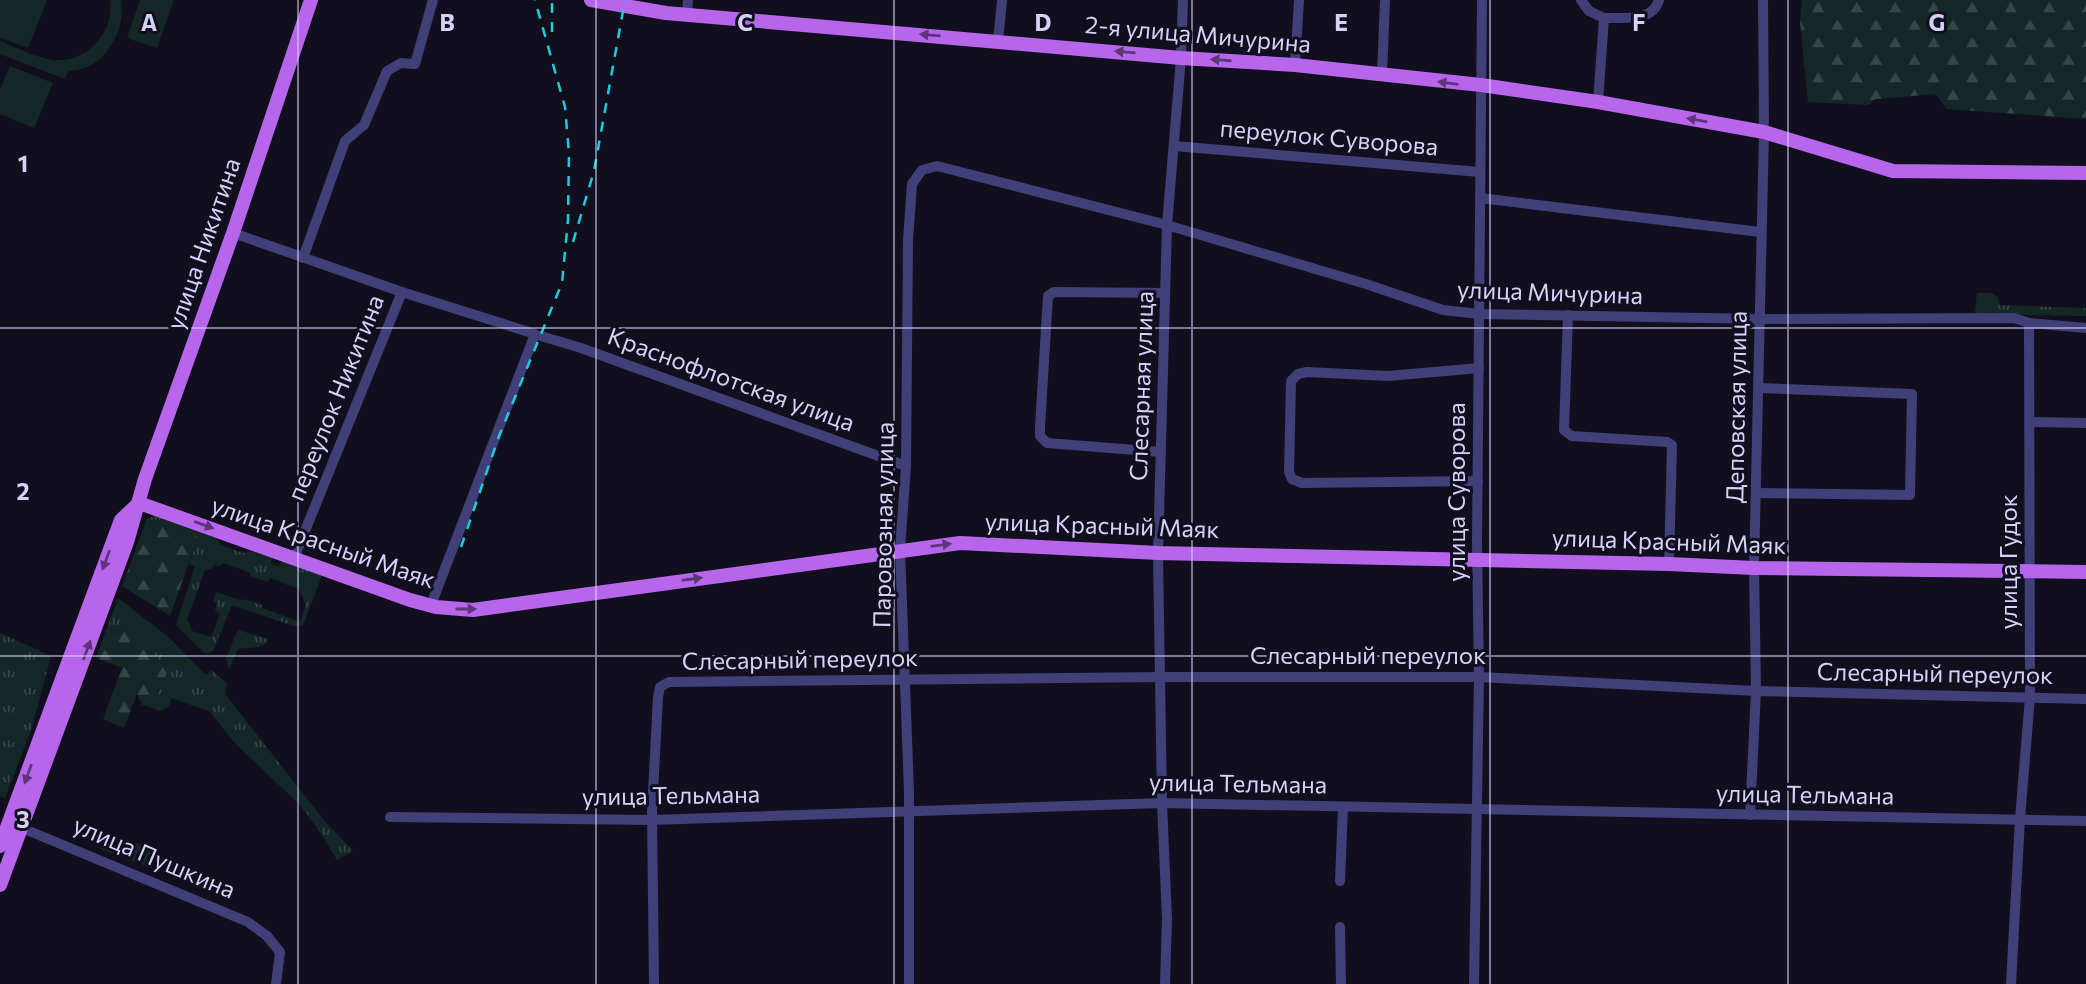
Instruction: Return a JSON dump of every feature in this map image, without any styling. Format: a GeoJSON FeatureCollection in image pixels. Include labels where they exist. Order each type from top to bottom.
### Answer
{"type":"FeatureCollection","features":[{"type":"Feature","properties":{"kind":"main road","name":"улица Никитина"},"geometry":{"type":"LineString","coordinates":[[0,846],[139,503],[145,479],[233,233],[312,0]]}},
{"type":"Feature","properties":{"kind":"main road","name":"2-я улица Мичурина"},"geometry":{"type":"LineString","coordinates":[[591,0],[633,8],[688,7],[998,41],[1181,58],[1295,65],[1481,85],[1598,102],[1764,132],[1893,171],[2086,173]]}},
{"type":"Feature","properties":{"kind":"main road","name":"улица Красный Маяк"},"geometry":{"type":"LineString","coordinates":[[139,503],[431,606],[473,610],[960,543],[1158,553],[1754,568],[2086,572]]}},
{"type":"Feature","properties":{"kind":"main road","name":"улица Никитина"},"geometry":{"type":"LineString","coordinates":[[0,885],[10,823]]}},
{"type":"Feature","properties":{"kind":"street"},"geometry":{"type":"LineString","coordinates":[[303,258],[345,141],[364,125],[387,71],[401,63],[415,64],[433,0]]}},
{"type":"Feature","properties":{"kind":"street"},"geometry":{"type":"LineString","coordinates":[[998,41],[1002,0]]}},
{"type":"Feature","properties":{"kind":"street","name":"Слесарная улица"},"geometry":{"type":"LineString","coordinates":[[1165,984],[1167,919],[1162,803],[1158,553],[1167,226],[1181,58],[1182,0]]}},
{"type":"Feature","properties":{"kind":"street"},"geometry":{"type":"LineString","coordinates":[[1295,65],[1298,0]]}},
{"type":"Feature","properties":{"kind":"street"},"geometry":{"type":"LineString","coordinates":[[1382,74],[1385,0]]}},
{"type":"Feature","properties":{"kind":"street","name":"улица Суворова"},"geometry":{"type":"LineString","coordinates":[[1474,984],[1479,677],[1477,559],[1482,0]]}},
{"type":"Feature","properties":{"kind":"street"},"geometry":{"type":"LineString","coordinates":[[1581,0],[1589,11],[1604,18],[1645,16],[1654,11],[1659,0]]}},
{"type":"Feature","properties":{"kind":"street","name":"Деповская улица"},"geometry":{"type":"LineString","coordinates":[[1750,815],[1756,691],[1754,568],[1760,388],[1763,0]]}},
{"type":"Feature","properties":{"kind":"street"},"geometry":{"type":"LineString","coordinates":[[1598,102],[1604,18]]}},
{"type":"Feature","properties":{"kind":"street","name":"переулок Суворова"},"geometry":{"type":"LineString","coordinates":[[1174,146],[1480,172]]}},
{"type":"Feature","properties":{"kind":"street","name":"улица Мичурина"},"geometry":{"type":"LineString","coordinates":[[937,166],[1167,226],[1443,310],[1479,314],[1568,316],[2014,317],[2029,323]]}},
{"type":"Feature","properties":{"kind":"street","name":"Паровозная улица"},"geometry":{"type":"LineString","coordinates":[[909,984],[910,811],[900,550],[906,466],[908,240],[912,184],[922,170],[937,166]]}},
{"type":"Feature","properties":{"kind":"street"},"geometry":{"type":"LineString","coordinates":[[1480,198],[1760,232]]}},
{"type":"Feature","properties":{"kind":"street","name":"Краснофлотская улица"},"geometry":{"type":"LineString","coordinates":[[233,233],[402,292],[580,348],[906,466]]}},
{"type":"Feature","properties":{"kind":"street","name":"переулок Никитина"},"geometry":{"type":"LineString","coordinates":[[294,558],[402,292]]}},
{"type":"Feature","properties":{"kind":"street"},"geometry":{"type":"LineString","coordinates":[[1161,452],[1047,443],[1040,436],[1040,427],[1048,296],[1055,292],[1165,293]]}},
{"type":"Feature","properties":{"kind":"street"},"geometry":{"type":"LineString","coordinates":[[1568,316],[1564,430],[1572,436],[1668,442],[1672,445],[1669,564]]}},
{"type":"Feature","properties":{"kind":"street"},"geometry":{"type":"LineString","coordinates":[[2029,323],[2086,328]]}},
{"type":"Feature","properties":{"kind":"street","name":"улица Гудок"},"geometry":{"type":"LineString","coordinates":[[2011,984],[2030,697],[2029,323]]}},
{"type":"Feature","properties":{"kind":"street"},"geometry":{"type":"LineString","coordinates":[[431,606],[538,335]]}},
{"type":"Feature","properties":{"kind":"street"},"geometry":{"type":"LineString","coordinates":[[1478,481],[1302,483],[1292,479],[1289,472],[1292,381],[1298,374],[1307,372],[1388,376],[1479,368]]}},
{"type":"Feature","properties":{"kind":"street"},"geometry":{"type":"LineString","coordinates":[[1758,493],[1910,495],[1912,394],[1760,388]]}},
{"type":"Feature","properties":{"kind":"street"},"geometry":{"type":"LineString","coordinates":[[2030,422],[2086,423]]}},
{"type":"Feature","properties":{"kind":"street","name":"Слесарный переулок"},"geometry":{"type":"LineString","coordinates":[[652,820],[660,687],[669,682],[1479,677],[1756,691],[2086,699]]}},
{"type":"Feature","properties":{"kind":"street","name":"улица Тельмана"},"geometry":{"type":"LineString","coordinates":[[390,817],[652,820],[1162,803],[2086,821]]}},
{"type":"Feature","properties":{"kind":"street"},"geometry":{"type":"LineString","coordinates":[[1340,881],[1343,807]]}},
{"type":"Feature","properties":{"kind":"street"},"geometry":{"type":"LineString","coordinates":[[652,820],[654,984]]}},
{"type":"Feature","properties":{"kind":"street","name":"улица Пушкина"},"geometry":{"type":"LineString","coordinates":[[10,823],[248,922],[267,936],[280,952],[276,984]]}},
{"type":"Feature","properties":{"kind":"street"},"geometry":{"type":"LineString","coordinates":[[1340,927],[1340,984]]}},
{"type":"Feature","properties":{"kind":"green space"},"geometry":{"type":"Polygon","coordinates":[[[0,0],[47,0],[28,48],[0,38],[0,0]]]}},
{"type":"Feature","properties":{"kind":"green space"},"geometry":{"type":"Polygon","coordinates":[[[110,0],[121,0],[122,10],[118,30],[109,49],[83,69],[68,71],[65,79],[0,54],[0,41],[47,59],[73,58],[84,53],[102,36],[110,13],[110,0]]]}},
{"type":"Feature","properties":{"kind":"green space"},"geometry":{"type":"Polygon","coordinates":[[[140,0],[174,0],[157,48],[127,38],[140,0]]]}},
{"type":"Feature","properties":{"kind":"green space"},"geometry":{"type":"Polygon","coordinates":[[[1802,0],[2086,0],[2086,119],[1947,109],[1936,94],[1876,99],[1868,105],[1808,102],[1800,22],[1802,0]]]}},
{"type":"Feature","properties":{"kind":"green space"},"geometry":{"type":"Polygon","coordinates":[[[10,66],[53,83],[34,128],[0,114],[0,89],[10,66]]]}},
{"type":"Feature","properties":{"kind":"green space"},"geometry":{"type":"Polygon","coordinates":[[[1977,293],[1991,293],[1998,297],[1999,305],[2086,308],[2086,316],[1977,314],[1977,293]]]}},
{"type":"Feature","properties":{"kind":"green space"},"geometry":{"type":"Polygon","coordinates":[[[154,516],[216,538],[221,545],[243,553],[251,551],[272,558],[271,564],[279,567],[282,561],[322,575],[303,625],[297,627],[232,605],[213,651],[204,653],[176,625],[195,566],[189,564],[198,537],[147,519],[154,516]],[[224,563],[219,566],[214,564],[211,569],[205,570],[187,619],[192,631],[211,637],[220,614],[215,611],[217,603],[213,601],[216,592],[262,605],[262,608],[300,622],[306,605],[299,589],[270,578],[268,582],[250,576],[251,573],[224,563]]]}},
{"type":"Feature","properties":{"kind":"green space"},"geometry":{"type":"Polygon","coordinates":[[[147,519],[198,537],[170,616],[122,586],[147,519]]]}},
{"type":"Feature","properties":{"kind":"green space"},"geometry":{"type":"Polygon","coordinates":[[[118,598],[167,636],[206,675],[211,670],[227,683],[225,694],[323,819],[353,851],[337,860],[299,804],[235,743],[209,711],[171,698],[169,706],[160,711],[147,706],[160,689],[133,629],[104,636],[118,598]]]}},
{"type":"Feature","properties":{"kind":"green space"},"geometry":{"type":"Polygon","coordinates":[[[133,629],[168,670],[160,689],[147,706],[142,705],[137,694],[124,728],[103,719],[122,668],[96,658],[104,636],[133,629]]]}},
{"type":"Feature","properties":{"kind":"green space"},"geometry":{"type":"Polygon","coordinates":[[[238,630],[268,639],[267,643],[259,647],[238,649],[229,669],[226,658],[238,630]]]}},
{"type":"Feature","properties":{"kind":"green space"},"geometry":{"type":"Polygon","coordinates":[[[0,633],[51,656],[32,728],[5,798],[0,796],[0,633]]]}},
{"type":"Feature","properties":{"kind":"green space"},"geometry":{"type":"Polygon","coordinates":[[[107,832],[158,851],[152,868],[100,849],[107,832]]]}},
{"type":"Feature","properties":{"kind":"railway"},"geometry":{"type":"LineString","coordinates":[[461,547],[499,436],[562,283],[568,220],[569,153],[565,107],[535,0]]}},
{"type":"Feature","properties":{"kind":"railway"},"geometry":{"type":"LineString","coordinates":[[552,0],[552,32]]}},
{"type":"Feature","properties":{"kind":"railway"},"geometry":{"type":"LineString","coordinates":[[573,242],[594,171],[625,0]]}}]}
